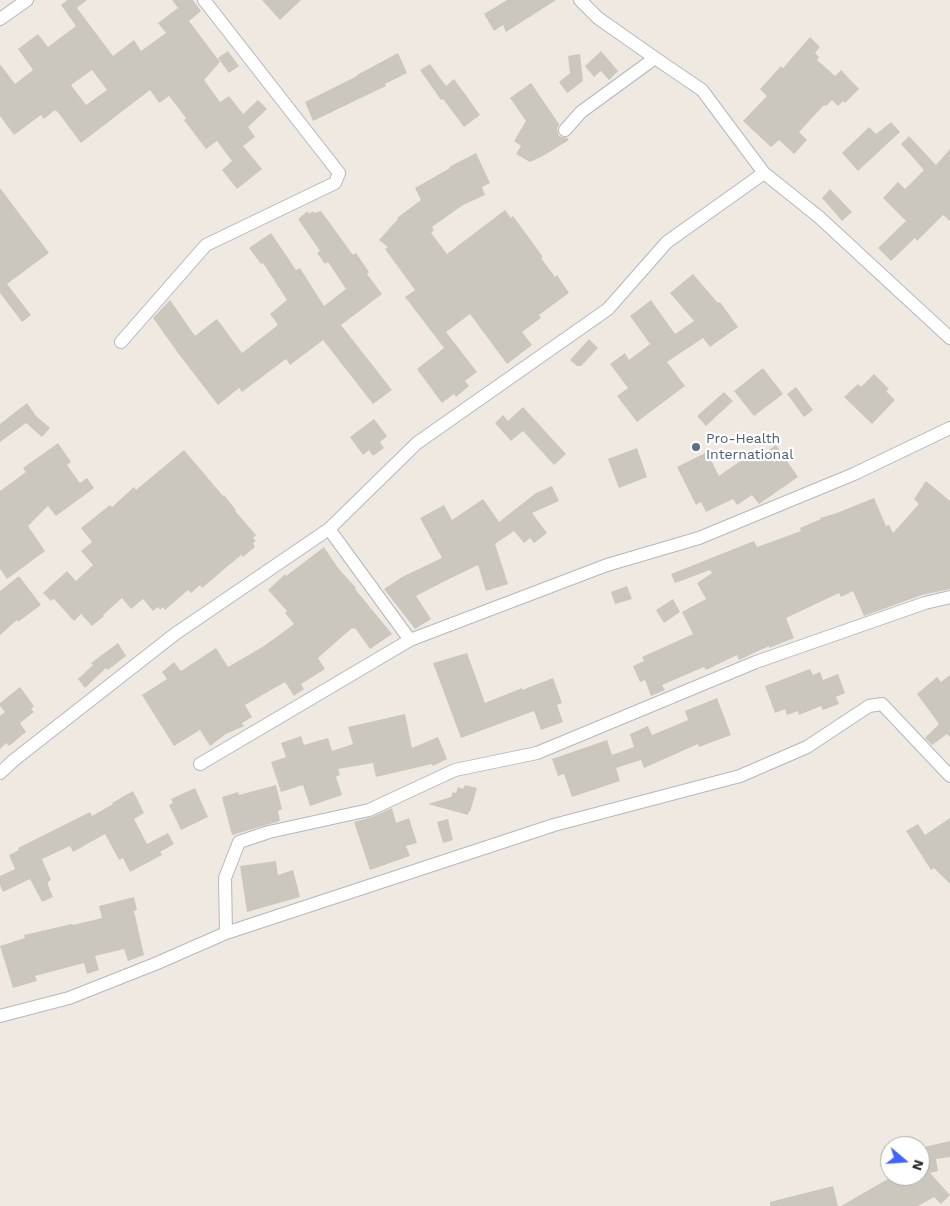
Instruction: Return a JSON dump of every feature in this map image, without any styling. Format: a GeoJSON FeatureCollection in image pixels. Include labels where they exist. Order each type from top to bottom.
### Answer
{"type":"FeatureCollection","features":[{"type":"Feature","properties":{"kind":"street"},"geometry":{"type":"LineString","coordinates":[[0,19],[27,0]]}},
{"type":"Feature","properties":{"kind":"street"},"geometry":{"type":"LineString","coordinates":[[121,342],[206,245],[335,183],[339,173],[204,0]]}},
{"type":"Feature","properties":{"kind":"street"},"geometry":{"type":"LineString","coordinates":[[580,0],[598,18],[702,90],[764,173],[819,217],[950,338]]}},
{"type":"Feature","properties":{"kind":"street"},"geometry":{"type":"LineString","coordinates":[[565,130],[581,112],[655,58]]}},
{"type":"Feature","properties":{"kind":"street"},"geometry":{"type":"LineString","coordinates":[[0,773],[14,760],[176,634],[328,529],[417,442],[608,309],[667,242],[764,173]]}},
{"type":"Feature","properties":{"kind":"street"},"geometry":{"type":"LineString","coordinates":[[200,764],[410,640],[607,565],[699,538],[854,474],[950,428]]}},
{"type":"Feature","properties":{"kind":"street"},"geometry":{"type":"LineString","coordinates":[[328,529],[410,640]]}},
{"type":"Feature","properties":{"kind":"street"},"geometry":{"type":"LineString","coordinates":[[226,933],[225,878],[239,842],[269,832],[369,810],[455,770],[537,753],[756,662],[925,603],[950,597]]}},
{"type":"Feature","properties":{"kind":"street"},"geometry":{"type":"LineString","coordinates":[[0,1016],[69,998],[226,933],[554,825],[740,776],[807,747],[869,706],[882,704],[950,776]]}},
{"type":"Feature","properties":{"kind":"building"},"geometry":{"type":"Polygon","coordinates":[[[67,0],[87,0],[77,8],[113,56],[134,40],[141,51],[166,33],[158,23],[178,8],[172,0],[193,0],[201,11],[189,21],[220,62],[204,80],[220,102],[229,96],[243,114],[258,100],[267,109],[248,127],[255,137],[243,146],[262,169],[237,189],[222,170],[232,161],[217,141],[206,149],[169,96],[159,103],[150,90],[81,143],[55,110],[44,119],[41,115],[14,135],[0,116],[0,64],[15,84],[33,70],[18,49],[38,34],[48,47],[76,26],[61,5],[67,0]],[[92,70],[71,85],[86,105],[107,90],[92,70]]]}},
{"type":"Feature","properties":{"kind":"building"},"geometry":{"type":"Polygon","coordinates":[[[262,0],[301,0],[280,20],[262,0]]]}},
{"type":"Feature","properties":{"kind":"building"},"geometry":{"type":"Polygon","coordinates":[[[507,0],[556,0],[506,32],[503,25],[494,31],[484,14],[507,0]]]}},
{"type":"Feature","properties":{"kind":"building"},"geometry":{"type":"Polygon","coordinates":[[[810,37],[820,47],[815,53],[819,57],[817,60],[835,76],[841,70],[859,89],[845,103],[843,101],[838,106],[832,100],[826,106],[824,105],[799,132],[807,140],[794,154],[779,140],[771,147],[743,121],[767,96],[760,89],[781,66],[783,68],[810,37]]]}},
{"type":"Feature","properties":{"kind":"building"},"geometry":{"type":"Polygon","coordinates":[[[228,51],[239,66],[229,73],[218,58],[228,51]]]}},
{"type":"Feature","properties":{"kind":"building"},"geometry":{"type":"Polygon","coordinates":[[[601,51],[618,71],[609,80],[601,71],[594,77],[585,66],[601,51]]]}},
{"type":"Feature","properties":{"kind":"building"},"geometry":{"type":"Polygon","coordinates":[[[398,53],[407,73],[385,84],[386,86],[313,121],[305,102],[398,53]]]}},
{"type":"Feature","properties":{"kind":"building"},"geometry":{"type":"Polygon","coordinates":[[[580,54],[583,81],[567,93],[559,82],[570,73],[568,56],[580,54]]]}},
{"type":"Feature","properties":{"kind":"building"},"geometry":{"type":"Polygon","coordinates":[[[430,64],[446,86],[454,79],[480,115],[464,127],[443,99],[441,100],[420,70],[430,64]]]}},
{"type":"Feature","properties":{"kind":"building"},"geometry":{"type":"Polygon","coordinates":[[[531,83],[559,124],[557,129],[559,136],[569,140],[530,162],[516,154],[521,146],[514,141],[526,121],[510,98],[531,83]]]}},
{"type":"Feature","properties":{"kind":"building"},"geometry":{"type":"Polygon","coordinates":[[[891,122],[900,132],[858,171],[842,153],[869,127],[876,134],[891,122]]]}},
{"type":"Feature","properties":{"kind":"building"},"geometry":{"type":"Polygon","coordinates":[[[909,136],[936,165],[950,149],[950,221],[943,215],[917,241],[915,238],[891,261],[878,248],[906,221],[883,198],[898,182],[905,189],[924,170],[901,144],[909,136]]]}},
{"type":"Feature","properties":{"kind":"building"},"geometry":{"type":"Polygon","coordinates":[[[476,153],[490,183],[482,187],[485,195],[463,205],[432,227],[434,230],[431,233],[447,254],[505,210],[511,218],[513,216],[543,257],[541,258],[555,277],[557,275],[569,293],[539,315],[541,318],[522,332],[532,345],[507,364],[470,314],[446,332],[477,372],[465,381],[469,386],[456,397],[454,394],[442,403],[417,369],[444,348],[405,297],[415,290],[385,249],[388,247],[379,240],[397,218],[421,200],[415,188],[476,153]]]}},
{"type":"Feature","properties":{"kind":"building"},"geometry":{"type":"Polygon","coordinates":[[[0,188],[49,253],[7,284],[31,315],[22,322],[0,293],[0,188]]]}},
{"type":"Feature","properties":{"kind":"building"},"geometry":{"type":"Polygon","coordinates":[[[830,189],[852,212],[842,221],[822,198],[830,189]]]}},
{"type":"Feature","properties":{"kind":"building"},"geometry":{"type":"Polygon","coordinates":[[[308,211],[309,214],[313,211],[314,213],[321,211],[353,255],[356,253],[369,272],[367,274],[382,294],[341,325],[392,390],[373,404],[323,340],[290,365],[286,359],[242,392],[239,388],[218,405],[153,318],[170,300],[195,336],[217,319],[242,353],[278,325],[270,314],[287,300],[263,263],[261,264],[249,248],[271,233],[296,270],[300,268],[324,306],[346,289],[328,262],[325,264],[317,253],[320,251],[298,219],[308,211]]]}},
{"type":"Feature","properties":{"kind":"building"},"geometry":{"type":"Polygon","coordinates":[[[693,274],[718,303],[720,302],[738,327],[710,347],[703,338],[667,362],[685,386],[637,422],[617,396],[628,388],[610,364],[625,353],[629,360],[650,344],[630,316],[651,300],[675,334],[694,321],[670,293],[693,274]]]}},
{"type":"Feature","properties":{"kind":"building"},"geometry":{"type":"Polygon","coordinates":[[[589,339],[598,348],[581,366],[577,366],[570,360],[589,339]]]}},
{"type":"Feature","properties":{"kind":"building"},"geometry":{"type":"Polygon","coordinates":[[[763,368],[783,394],[754,416],[734,391],[763,368]]]}},
{"type":"Feature","properties":{"kind":"building"},"geometry":{"type":"Polygon","coordinates":[[[874,374],[889,389],[886,391],[895,400],[872,424],[844,397],[858,384],[861,387],[874,374]]]}},
{"type":"Feature","properties":{"kind":"building"},"geometry":{"type":"Polygon","coordinates":[[[796,387],[813,410],[804,417],[787,394],[796,387]]]}},
{"type":"Feature","properties":{"kind":"building"},"geometry":{"type":"Polygon","coordinates":[[[724,392],[733,401],[706,426],[697,416],[724,392]]]}},
{"type":"Feature","properties":{"kind":"building"},"geometry":{"type":"Polygon","coordinates":[[[27,403],[36,416],[50,428],[42,437],[26,423],[0,442],[0,424],[27,403]]]}},
{"type":"Feature","properties":{"kind":"building"},"geometry":{"type":"Polygon","coordinates":[[[523,407],[566,454],[554,465],[523,431],[511,441],[495,423],[503,415],[508,421],[523,407]]]}},
{"type":"Feature","properties":{"kind":"building"},"geometry":{"type":"Polygon","coordinates":[[[374,419],[387,436],[380,442],[384,448],[373,456],[369,450],[363,455],[350,437],[374,419]]]}},
{"type":"Feature","properties":{"kind":"building"},"geometry":{"type":"Polygon","coordinates":[[[58,443],[71,462],[67,465],[80,483],[87,478],[94,488],[56,516],[48,506],[28,526],[45,551],[7,579],[0,569],[0,491],[26,472],[23,468],[58,443]]]}},
{"type":"Feature","properties":{"kind":"building"},"geometry":{"type":"Polygon","coordinates":[[[776,445],[798,477],[759,504],[752,495],[737,505],[733,499],[706,512],[701,502],[696,505],[677,467],[707,452],[719,476],[753,452],[757,458],[776,445]]]}},
{"type":"Feature","properties":{"kind":"building"},"geometry":{"type":"Polygon","coordinates":[[[637,448],[647,477],[619,488],[608,459],[637,448]]]}},
{"type":"Feature","properties":{"kind":"building"},"geometry":{"type":"Polygon","coordinates":[[[184,450],[256,535],[253,538],[256,541],[253,543],[255,547],[243,557],[241,555],[202,588],[200,585],[191,593],[188,590],[165,610],[163,607],[160,610],[158,607],[153,611],[143,599],[131,609],[122,598],[92,626],[81,614],[74,621],[54,599],[51,601],[43,593],[67,571],[76,581],[93,565],[81,551],[92,542],[81,528],[110,505],[112,507],[134,487],[136,490],[184,450]]]}},
{"type":"Feature","properties":{"kind":"building"},"geometry":{"type":"Polygon","coordinates":[[[926,481],[950,501],[950,589],[922,595],[864,616],[853,591],[841,597],[839,593],[786,618],[794,638],[769,648],[769,646],[739,660],[737,655],[706,670],[704,667],[662,685],[665,690],[651,696],[645,680],[640,682],[633,666],[644,661],[642,657],[693,634],[682,612],[706,599],[697,583],[712,573],[710,570],[675,583],[671,574],[754,541],[757,547],[801,531],[800,528],[820,518],[874,498],[886,526],[889,525],[893,533],[919,504],[914,499],[926,481]]]}},
{"type":"Feature","properties":{"kind":"building"},"geometry":{"type":"Polygon","coordinates":[[[552,486],[559,501],[532,513],[547,533],[534,543],[530,538],[524,543],[514,531],[495,544],[508,584],[486,591],[478,565],[416,596],[431,619],[415,629],[384,589],[402,577],[442,558],[420,518],[444,505],[452,520],[483,499],[499,522],[536,493],[552,486]]]}},
{"type":"Feature","properties":{"kind":"building"},"geometry":{"type":"Polygon","coordinates":[[[324,547],[338,568],[392,634],[370,649],[355,628],[352,628],[318,658],[325,669],[301,684],[304,689],[294,696],[285,682],[245,705],[252,717],[242,723],[244,726],[226,734],[210,746],[200,730],[174,746],[142,695],[167,679],[162,672],[174,662],[181,671],[216,648],[228,667],[264,646],[294,624],[285,613],[287,611],[268,590],[285,574],[286,576],[324,547]]]}},
{"type":"Feature","properties":{"kind":"building"},"geometry":{"type":"Polygon","coordinates":[[[19,576],[41,605],[18,622],[17,620],[0,635],[0,591],[19,576]]]}},
{"type":"Feature","properties":{"kind":"building"},"geometry":{"type":"Polygon","coordinates":[[[627,586],[632,599],[615,604],[611,592],[627,586]]]}},
{"type":"Feature","properties":{"kind":"building"},"geometry":{"type":"Polygon","coordinates":[[[673,599],[680,612],[664,623],[656,610],[673,599]]]}},
{"type":"Feature","properties":{"kind":"building"},"geometry":{"type":"Polygon","coordinates":[[[118,643],[126,656],[108,670],[106,668],[85,688],[78,679],[93,665],[91,663],[118,643]]]}},
{"type":"Feature","properties":{"kind":"building"},"geometry":{"type":"Polygon","coordinates":[[[467,653],[485,703],[553,678],[562,703],[557,705],[563,722],[541,730],[534,711],[461,738],[433,663],[467,653]]]}},
{"type":"Feature","properties":{"kind":"building"},"geometry":{"type":"Polygon","coordinates":[[[810,669],[813,675],[820,672],[823,680],[838,674],[845,693],[836,697],[839,704],[823,710],[821,706],[799,715],[798,711],[787,715],[785,709],[775,713],[765,686],[810,669]]]}},
{"type":"Feature","properties":{"kind":"building"},"geometry":{"type":"Polygon","coordinates":[[[950,675],[950,737],[947,734],[932,745],[925,738],[939,724],[917,694],[937,677],[941,682],[950,675]]]}},
{"type":"Feature","properties":{"kind":"building"},"geometry":{"type":"Polygon","coordinates":[[[20,687],[34,706],[31,709],[34,712],[20,723],[26,732],[9,746],[6,743],[0,749],[0,716],[5,712],[0,703],[20,687]]]}},
{"type":"Feature","properties":{"kind":"building"},"geometry":{"type":"Polygon","coordinates":[[[717,698],[731,735],[699,747],[698,744],[644,768],[641,760],[616,768],[620,781],[572,797],[564,774],[558,776],[552,759],[607,740],[612,755],[634,747],[630,734],[648,726],[652,735],[688,720],[685,711],[717,698]]]}},
{"type":"Feature","properties":{"kind":"building"},"geometry":{"type":"Polygon","coordinates":[[[405,714],[412,748],[438,737],[447,759],[433,766],[432,764],[376,777],[373,763],[338,769],[340,775],[336,777],[342,795],[310,806],[303,785],[281,792],[271,762],[286,757],[281,743],[301,736],[304,745],[328,738],[332,751],[353,744],[348,727],[405,714]]]}},
{"type":"Feature","properties":{"kind":"building"},"geometry":{"type":"Polygon","coordinates":[[[276,785],[282,809],[278,811],[280,821],[232,835],[222,797],[238,792],[239,795],[276,785]]]}},
{"type":"Feature","properties":{"kind":"building"},"geometry":{"type":"Polygon","coordinates":[[[465,785],[477,788],[468,815],[428,804],[451,797],[453,792],[456,793],[458,787],[463,789],[465,785]]]}},
{"type":"Feature","properties":{"kind":"building"},"geometry":{"type":"Polygon","coordinates":[[[195,788],[208,817],[181,830],[169,805],[173,803],[171,799],[195,788]]]}},
{"type":"Feature","properties":{"kind":"building"},"geometry":{"type":"Polygon","coordinates":[[[133,791],[144,813],[134,819],[147,844],[168,833],[174,844],[160,852],[162,855],[130,872],[123,858],[119,860],[105,834],[73,852],[70,846],[42,859],[51,880],[48,882],[48,885],[53,897],[42,902],[30,879],[3,892],[0,885],[0,876],[15,869],[9,855],[19,850],[18,848],[90,812],[92,816],[133,791]]]}},
{"type":"Feature","properties":{"kind":"building"},"geometry":{"type":"Polygon","coordinates":[[[392,808],[396,823],[409,818],[417,843],[406,846],[410,856],[370,870],[354,822],[372,817],[392,808]]]}},
{"type":"Feature","properties":{"kind":"building"},"geometry":{"type":"Polygon","coordinates":[[[950,818],[950,884],[934,868],[931,870],[906,831],[918,824],[925,835],[950,818]]]}},
{"type":"Feature","properties":{"kind":"building"},"geometry":{"type":"Polygon","coordinates":[[[448,819],[453,840],[443,843],[437,822],[448,819]]]}},
{"type":"Feature","properties":{"kind":"building"},"geometry":{"type":"Polygon","coordinates":[[[276,861],[278,875],[293,870],[300,897],[247,912],[240,866],[276,861]]]}},
{"type":"Feature","properties":{"kind":"building"},"geometry":{"type":"Polygon","coordinates":[[[134,897],[137,910],[134,911],[144,955],[128,961],[124,949],[95,956],[99,970],[87,974],[84,963],[35,976],[37,981],[13,988],[0,946],[25,938],[24,935],[102,918],[99,906],[134,897]]]}},
{"type":"Feature","properties":{"kind":"building"},"geometry":{"type":"Polygon","coordinates":[[[950,1141],[950,1157],[936,1159],[938,1171],[930,1173],[930,1146],[950,1141]]]}},
{"type":"Feature","properties":{"kind":"building"},"geometry":{"type":"Polygon","coordinates":[[[930,1173],[950,1195],[941,1204],[934,1197],[918,1206],[841,1206],[880,1184],[880,1186],[930,1186],[930,1173]]]}},
{"type":"Feature","properties":{"kind":"building"},"geometry":{"type":"Polygon","coordinates":[[[833,1186],[838,1206],[770,1206],[770,1202],[833,1186]]]}},
{"type":"Feature","properties":{"kind":"place","name":"Pro-Health International"},"geometry":{"type":"Point","coordinates":[696,447]}}]}
